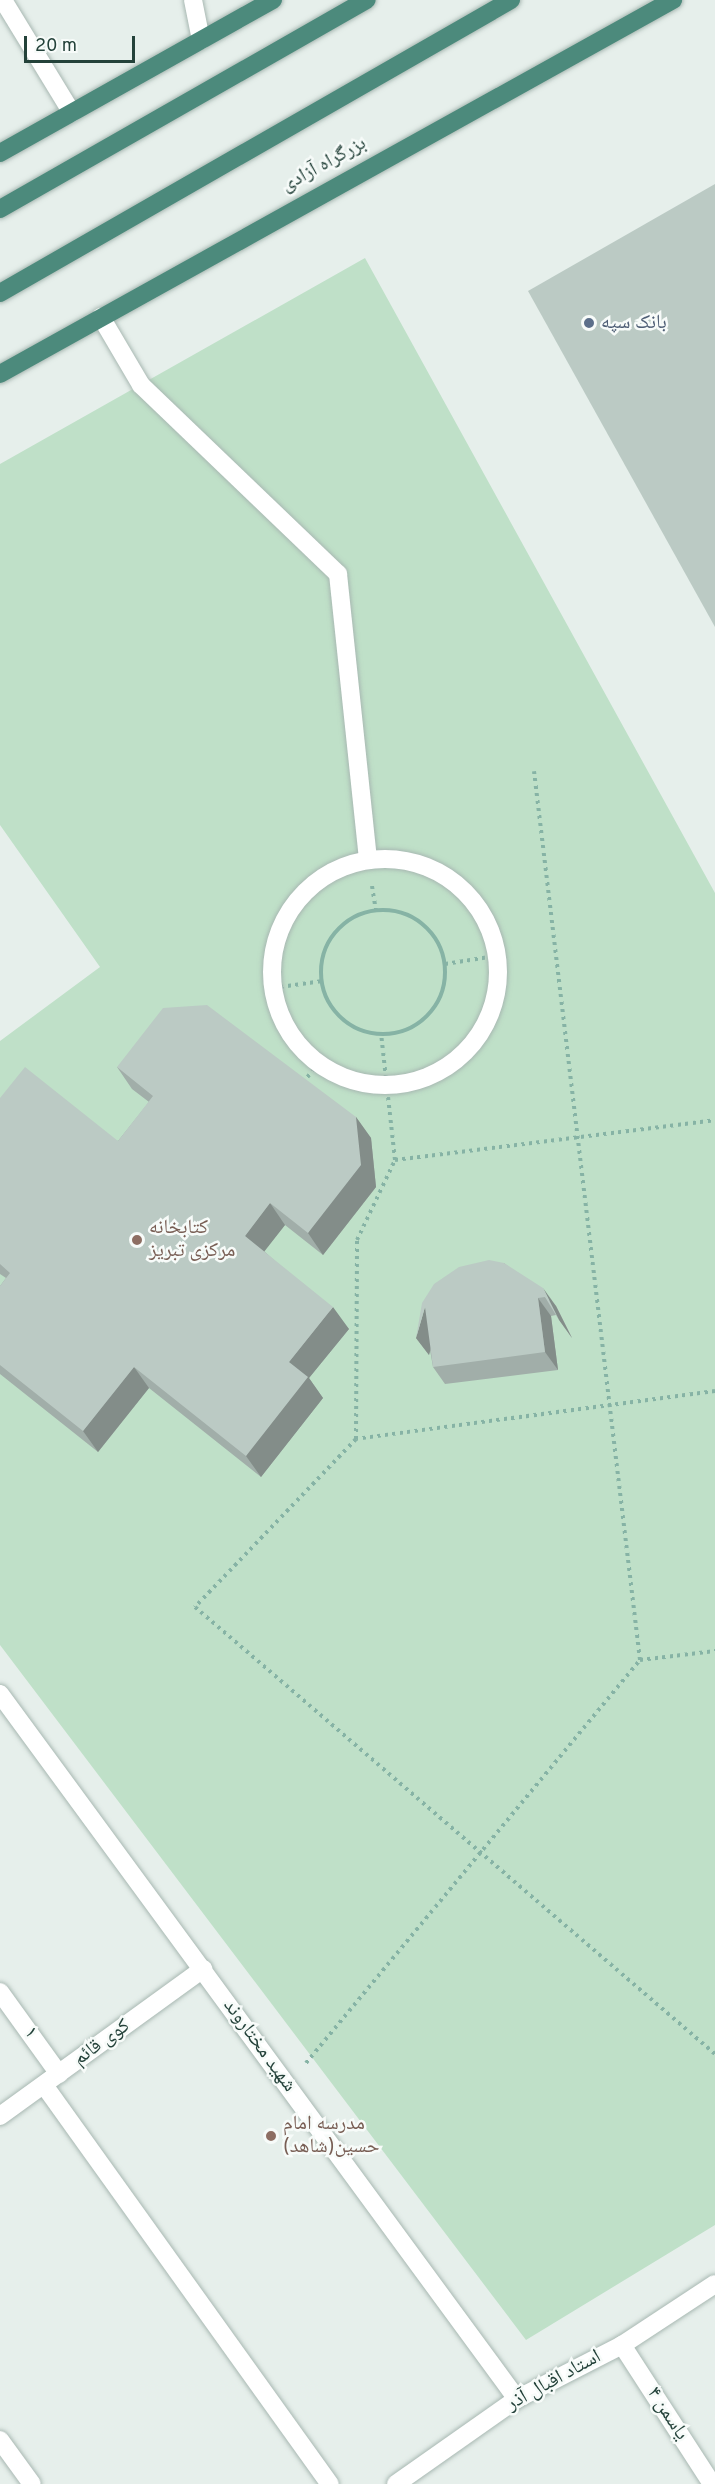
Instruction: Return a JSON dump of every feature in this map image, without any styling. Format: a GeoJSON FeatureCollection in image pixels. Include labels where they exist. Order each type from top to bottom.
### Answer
{"type":"FeatureCollection","features":[{"type":"Feature","properties":{"kind":"highway"},"geometry":{"type":"LineString","coordinates":[[0,153],[273,0]]}},
{"type":"Feature","properties":{"kind":"highway"},"geometry":{"type":"LineString","coordinates":[[0,209],[367,0]]}},
{"type":"Feature","properties":{"kind":"highway"},"geometry":{"type":"LineString","coordinates":[[0,293],[511,0]]}},
{"type":"Feature","properties":{"kind":"highway","name":"بزرگراه آزادی"},"geometry":{"type":"LineString","coordinates":[[0,374],[673,0]]}},
{"type":"Feature","properties":{"kind":"street"},"geometry":{"type":"LineString","coordinates":[[3,0],[72,113]]}},
{"type":"Feature","properties":{"kind":"street"},"geometry":{"type":"LineString","coordinates":[[193,0],[201,40]]}},
{"type":"Feature","properties":{"kind":"street"},"geometry":{"type":"LineString","coordinates":[[101,317],[141,385],[338,574],[368,859]]}},
{"type":"Feature","properties":{"kind":"street"},"geometry":{"type":"LineString","coordinates":[[368,859],[407,860],[443,874],[472,898],[491,932],[495,956],[492,1008],[474,1042],[446,1068],[411,1083],[386,1085],[339,1076],[318,1062],[285,1028],[273,988],[272,956],[283,921],[304,891],[333,870],[368,859]]}},
{"type":"Feature","properties":{"kind":"street","name":"شهید مختاروند"},"geometry":{"type":"LineString","coordinates":[[0,1694],[518,2399]]}},
{"type":"Feature","properties":{"kind":"street","name":"کوی قائم"},"geometry":{"type":"LineString","coordinates":[[0,2116],[203,1969]]}},
{"type":"Feature","properties":{"kind":"street","name":"۱"},"geometry":{"type":"LineString","coordinates":[[0,1992],[59,2074]]}},
{"type":"Feature","properties":{"kind":"street"},"geometry":{"type":"LineString","coordinates":[[44,2085],[330,2484]]}},
{"type":"Feature","properties":{"kind":"street","name":"استاد اقبال آذر"},"geometry":{"type":"LineString","coordinates":[[404,2482],[518,2399],[622,2345],[715,2284]]}},
{"type":"Feature","properties":{"kind":"street","name":"یاسمن ۴"},"geometry":{"type":"LineString","coordinates":[[622,2345],[712,2484]]}},
{"type":"Feature","properties":{"kind":"street"},"geometry":{"type":"LineString","coordinates":[[0,2440],[32,2484]]}},
{"type":"Feature","properties":{"kind":"path"},"geometry":{"type":"LineString","coordinates":[[534,771],[640,1660]]}},
{"type":"Feature","properties":{"kind":"path"},"geometry":{"type":"LineString","coordinates":[[367,912],[409,916],[427,928],[445,964],[444,984],[425,1018],[409,1029],[381,1034],[352,1026],[336,1014],[322,981],[323,955],[333,936],[367,912]]}},
{"type":"Feature","properties":{"kind":"path"},"geometry":{"type":"LineString","coordinates":[[445,964],[495,956]]}},
{"type":"Feature","properties":{"kind":"path"},"geometry":{"type":"LineString","coordinates":[[273,988],[322,981]]}},
{"type":"Feature","properties":{"kind":"path"},"geometry":{"type":"LineString","coordinates":[[356,1439],[357,1240],[395,1160],[381,1034]]}},
{"type":"Feature","properties":{"kind":"path"},"geometry":{"type":"LineString","coordinates":[[301,1086],[318,1062]]}},
{"type":"Feature","properties":{"kind":"path"},"geometry":{"type":"LineString","coordinates":[[395,1160],[577,1134],[715,1120]]}},
{"type":"Feature","properties":{"kind":"path"},"geometry":{"type":"LineString","coordinates":[[715,1391],[609,1403],[356,1439],[195,1606],[715,2054]]}},
{"type":"Feature","properties":{"kind":"path"},"geometry":{"type":"LineString","coordinates":[[286,2083],[481,1853],[640,1660],[715,1651]]}},
{"type":"Feature","properties":{"kind":"green space"},"geometry":{"type":"Polygon","coordinates":[[[365,258],[715,893],[715,2225],[526,2340],[0,1645],[0,1041],[100,967],[0,825],[0,464],[365,258]]]}},
{"type":"Feature","properties":{"kind":"building"},"geometry":{"type":"Polygon","coordinates":[[[715,184],[715,627],[528,291],[715,184]]]}},
{"type":"Feature","properties":{"kind":"building","name":"کتابخانه مرکزى تبریز"},"geometry":{"type":"Polygon","coordinates":[[[207,1005],[356,1117],[361,1165],[308,1233],[270,1203],[245,1236],[333,1307],[289,1362],[308,1377],[246,1456],[134,1367],[83,1431],[0,1365],[0,1286],[10,1273],[0,1264],[0,1098],[25,1067],[118,1141],[153,1096],[117,1067],[163,1008],[207,1005]]]}},
{"type":"Feature","properties":{"kind":"building"},"geometry":{"type":"Polygon","coordinates":[[[489,1260],[504,1263],[543,1288],[559,1320],[545,1297],[538,1298],[545,1352],[433,1367],[425,1307],[416,1338],[422,1303],[434,1284],[459,1267],[489,1260]]]}},
{"type":"Feature","properties":{"kind":"place","name":"بانک سپه"},"geometry":{"type":"Point","coordinates":[589,323]}},
{"type":"Feature","properties":{"kind":"place","name":"کتابخانه مرکزى تبریز"},"geometry":{"type":"Point","coordinates":[137,1240]}},
{"type":"Feature","properties":{"kind":"place","name":"مدرسه امام حسین(شاهد)"},"geometry":{"type":"Point","coordinates":[271,2136]}}]}
